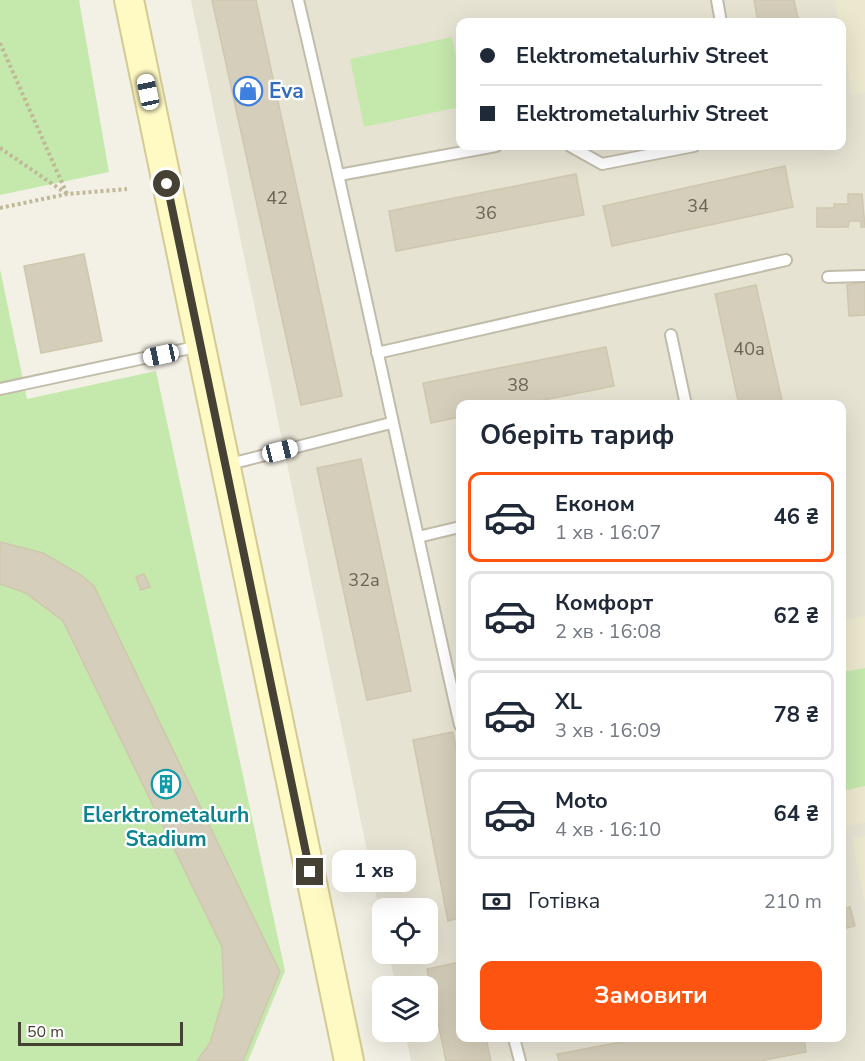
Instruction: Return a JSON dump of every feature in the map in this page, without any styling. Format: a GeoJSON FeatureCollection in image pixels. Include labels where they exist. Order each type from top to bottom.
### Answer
{"type":"FeatureCollection","features":[{"type":"Feature","properties":{"kind":"main road"},"geometry":{"type":"LineString","coordinates":[[129,0],[349,1061]]}},
{"type":"Feature","properties":{"kind":"lane"},"geometry":{"type":"LineString","coordinates":[[298,0],[339,175],[391,423],[456,707]]}},
{"type":"Feature","properties":{"kind":"lane"},"geometry":{"type":"LineString","coordinates":[[717,0],[720,18]]}},
{"type":"Feature","properties":{"kind":"lane"},"geometry":{"type":"LineString","coordinates":[[339,175],[474,150]]}},
{"type":"Feature","properties":{"kind":"lane"},"geometry":{"type":"LineString","coordinates":[[577,150],[602,165],[675,150]]}},
{"type":"Feature","properties":{"kind":"lane"},"geometry":{"type":"LineString","coordinates":[[377,353],[786,260]]}},
{"type":"Feature","properties":{"kind":"lane"},"geometry":{"type":"LineString","coordinates":[[828,277],[865,276]]}},
{"type":"Feature","properties":{"kind":"lane"},"geometry":{"type":"LineString","coordinates":[[671,335],[685,400]]}},
{"type":"Feature","properties":{"kind":"lane"},"geometry":{"type":"LineString","coordinates":[[0,390],[201,346]]}},
{"type":"Feature","properties":{"kind":"lane"},"geometry":{"type":"LineString","coordinates":[[225,465],[391,423]]}},
{"type":"Feature","properties":{"kind":"lane"},"geometry":{"type":"LineString","coordinates":[[418,537],[456,528]]}},
{"type":"Feature","properties":{"kind":"lane"},"geometry":{"type":"LineString","coordinates":[[515,1042],[520,1061]]}},
{"type":"Feature","properties":{"kind":"path"},"geometry":{"type":"LineString","coordinates":[[0,43],[67,194]]}},
{"type":"Feature","properties":{"kind":"path"},"geometry":{"type":"LineString","coordinates":[[0,148],[67,194]]}},
{"type":"Feature","properties":{"kind":"path"},"geometry":{"type":"LineString","coordinates":[[0,208],[67,194],[127,189]]}},
{"type":"Feature","properties":{"kind":"shaded area"},"geometry":{"type":"Polygon","coordinates":[[[191,0],[865,0],[865,1061],[411,1061],[407,1042],[438,1042],[438,976],[394,976],[391,964],[438,964],[438,898],[377,898],[191,0]]]}},
{"type":"Feature","properties":{"kind":"shaded area"},"geometry":{"type":"Polygon","coordinates":[[[835,0],[865,0],[865,92],[851,95],[846,54],[846,18],[838,18],[835,0]]]}},
{"type":"Feature","properties":{"kind":"shaded area"},"geometry":{"type":"Polygon","coordinates":[[[865,616],[865,822],[846,826],[846,620],[865,616]]]}},
{"type":"Feature","properties":{"kind":"shaded area"},"geometry":{"type":"Polygon","coordinates":[[[865,836],[865,903],[852,839],[865,836]]]}},
{"type":"Feature","properties":{"kind":"green space"},"geometry":{"type":"Polygon","coordinates":[[[0,0],[79,0],[109,172],[0,195],[0,0]]]}},
{"type":"Feature","properties":{"kind":"green space"},"geometry":{"type":"Polygon","coordinates":[[[452,37],[456,57],[456,108],[364,127],[350,59],[452,37]]]}},
{"type":"Feature","properties":{"kind":"green space"},"geometry":{"type":"Polygon","coordinates":[[[0,269],[27,399],[156,371],[285,971],[248,1061],[0,1061],[0,269]]]}},
{"type":"Feature","properties":{"kind":"green space"},"geometry":{"type":"Polygon","coordinates":[[[865,668],[865,786],[846,790],[846,671],[865,668]]]}},
{"type":"Feature","properties":{"kind":"building"},"geometry":{"type":"Polygon","coordinates":[[[212,0],[256,0],[342,396],[301,405],[212,0]]]}},
{"type":"Feature","properties":{"kind":"building"},"geometry":{"type":"Polygon","coordinates":[[[754,0],[794,0],[798,18],[757,18],[754,0]]]}},
{"type":"Feature","properties":{"kind":"building"},"geometry":{"type":"Polygon","coordinates":[[[785,166],[793,207],[612,246],[603,206],[785,166]]]}},
{"type":"Feature","properties":{"kind":"building"},"geometry":{"type":"Polygon","coordinates":[[[576,174],[584,215],[396,251],[389,211],[576,174]]]}},
{"type":"Feature","properties":{"kind":"building"},"geometry":{"type":"Polygon","coordinates":[[[848,194],[862,194],[865,227],[861,227],[861,221],[849,221],[848,227],[817,227],[817,208],[834,208],[834,204],[848,204],[848,194]]]}},
{"type":"Feature","properties":{"kind":"building"},"geometry":{"type":"Polygon","coordinates":[[[84,254],[102,341],[41,353],[24,266],[84,254]]]}},
{"type":"Feature","properties":{"kind":"building"},"geometry":{"type":"Polygon","coordinates":[[[865,282],[865,315],[849,316],[847,285],[865,282]]]}},
{"type":"Feature","properties":{"kind":"building"},"geometry":{"type":"Polygon","coordinates":[[[756,285],[782,400],[738,400],[715,294],[756,285]]]}},
{"type":"Feature","properties":{"kind":"building"},"geometry":{"type":"Polygon","coordinates":[[[606,347],[614,386],[544,400],[456,400],[456,418],[431,423],[423,383],[606,347]]]}},
{"type":"Feature","properties":{"kind":"building"},"geometry":{"type":"Polygon","coordinates":[[[361,459],[411,691],[367,700],[317,468],[361,459]]]}},
{"type":"Feature","properties":{"kind":"building","name":"Elerktrometalurh Stadium"},"geometry":{"type":"Polygon","coordinates":[[[0,542],[43,553],[81,575],[94,586],[280,972],[243,1061],[197,1061],[210,1043],[224,996],[222,947],[63,621],[26,593],[0,584],[0,542]]]}},
{"type":"Feature","properties":{"kind":"building"},"geometry":{"type":"Polygon","coordinates":[[[144,574],[150,587],[141,590],[136,577],[144,574]]]}},
{"type":"Feature","properties":{"kind":"building"},"geometry":{"type":"Polygon","coordinates":[[[453,732],[456,748],[456,919],[448,921],[413,740],[453,732]]]}},
{"type":"Feature","properties":{"kind":"building"},"geometry":{"type":"Polygon","coordinates":[[[850,907],[855,926],[846,928],[846,908],[850,907]]]}},
{"type":"Feature","properties":{"kind":"building"},"geometry":{"type":"Polygon","coordinates":[[[456,963],[456,1042],[487,1042],[491,1061],[446,1061],[438,1022],[438,976],[428,976],[427,969],[456,963]]]}},
{"type":"Feature","properties":{"kind":"building"},"geometry":{"type":"Polygon","coordinates":[[[621,1042],[805,1042],[806,1052],[760,1061],[559,1061],[557,1054],[621,1042]]]}},
{"type":"Feature","properties":{"kind":"place","name":"Eva"},"geometry":{"type":"Point","coordinates":[248,91]}},
{"type":"Feature","properties":{"kind":"place","name":"Elerktrometalurh Stadium"},"geometry":{"type":"Point","coordinates":[166,784]}},
{"type":"Feature","properties":{"kind":"route"},"geometry":{"type":"LineString","coordinates":[[167,184],[310,872]]}}]}
